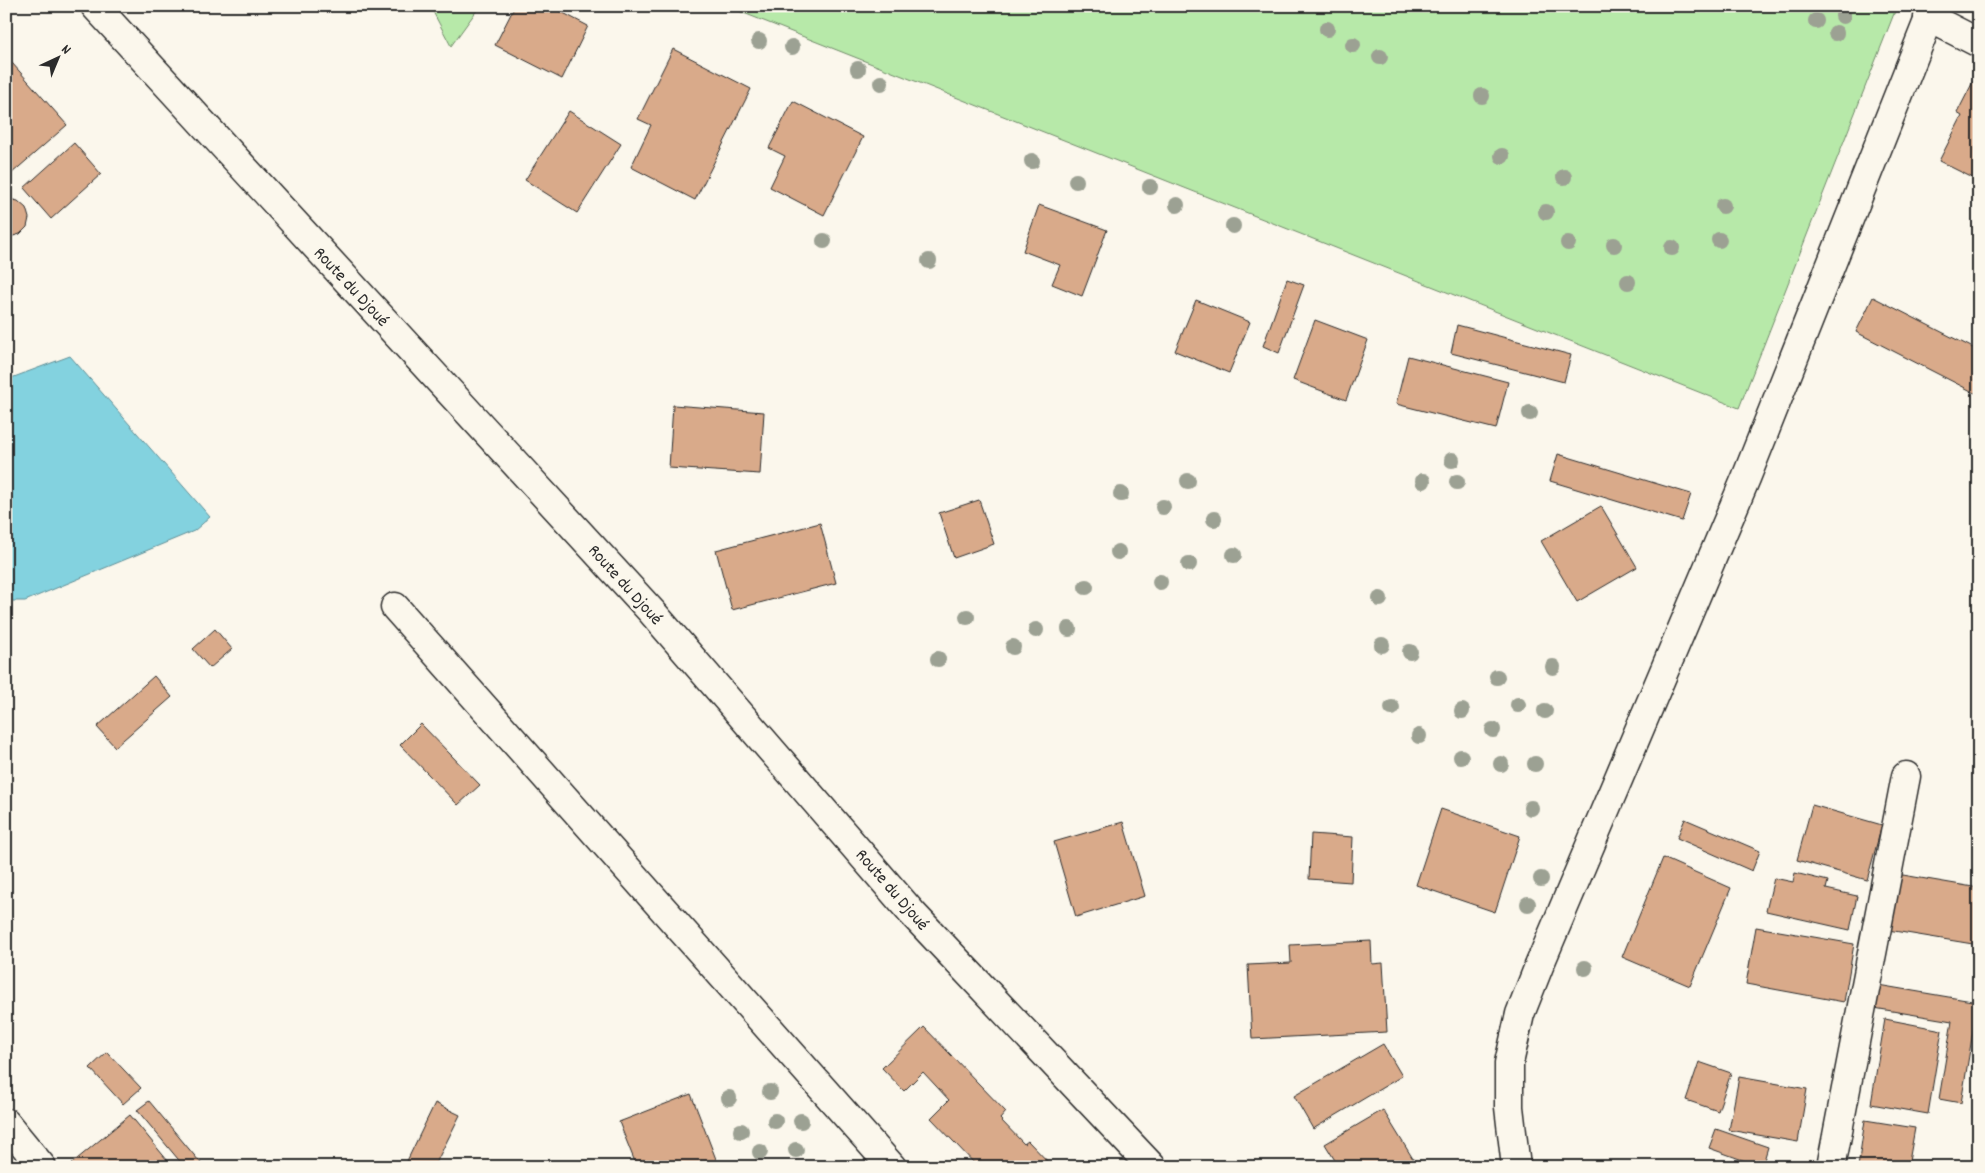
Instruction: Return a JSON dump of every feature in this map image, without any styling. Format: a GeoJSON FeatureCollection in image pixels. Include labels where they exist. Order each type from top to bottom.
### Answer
{"type":"FeatureCollection","features":[{"type":"Feature","properties":{"kind":"main road","name":"Route du Djoué"},"geometry":{"type":"LineString","coordinates":[[95,6],[652,612],[912,913],[1152,1167]]}},
{"type":"Feature","properties":{"kind":"main road"},"geometry":{"type":"LineString","coordinates":[[1516,1167],[1509,1107],[1509,1063],[1520,1014],[1746,478],[1931,12],[1979,43]]}},
{"type":"Feature","properties":{"kind":"main road"},"geometry":{"type":"LineString","coordinates":[[395,607],[892,1167]]}},
{"type":"Feature","properties":{"kind":"main road"},"geometry":{"type":"LineString","coordinates":[[1831,1167],[1906,776]]}},
{"type":"Feature","properties":{"kind":"main road"},"geometry":{"type":"LineString","coordinates":[[6,1123],[42,1167]]}},
{"type":"Feature","properties":{"kind":"green space"},"geometry":{"type":"Polygon","coordinates":[[[430,6],[480,6],[451,46],[430,6]]]}},
{"type":"Feature","properties":{"kind":"green space"},"geometry":{"type":"Polygon","coordinates":[[[726,6],[1897,6],[1739,408],[726,6]]]}},
{"type":"Feature","properties":{"kind":"water"},"geometry":{"type":"Polygon","coordinates":[[[70,356],[210,517],[194,531],[25,601],[6,601],[6,380],[70,356]]]}},
{"type":"Feature","properties":{"kind":"building"},"geometry":{"type":"Polygon","coordinates":[[[515,6],[550,6],[588,26],[562,79],[495,45],[515,6]]]}},
{"type":"Feature","properties":{"kind":"building"},"geometry":{"type":"Polygon","coordinates":[[[673,49],[751,89],[695,200],[631,167],[651,125],[638,119],[673,49]]]}},
{"type":"Feature","properties":{"kind":"building"},"geometry":{"type":"Polygon","coordinates":[[[12,63],[67,125],[11,174],[6,168],[6,69],[12,63]]]}},
{"type":"Feature","properties":{"kind":"building"},"geometry":{"type":"Polygon","coordinates":[[[1979,70],[1979,181],[1939,161],[1962,116],[1957,113],[1979,70]]]}},
{"type":"Feature","properties":{"kind":"building"},"geometry":{"type":"Polygon","coordinates":[[[793,101],[863,137],[824,215],[770,187],[785,156],[769,148],[793,101]]]}},
{"type":"Feature","properties":{"kind":"building"},"geometry":{"type":"Polygon","coordinates":[[[569,111],[621,144],[577,213],[525,180],[569,111]]]}},
{"type":"Feature","properties":{"kind":"building"},"geometry":{"type":"Polygon","coordinates":[[[74,143],[101,174],[51,219],[24,188],[74,143]]]}},
{"type":"Feature","properties":{"kind":"building"},"geometry":{"type":"Polygon","coordinates":[[[6,200],[18,201],[26,208],[29,218],[27,227],[20,234],[10,237],[6,236],[6,200]]]}},
{"type":"Feature","properties":{"kind":"building"},"geometry":{"type":"Polygon","coordinates":[[[1039,205],[1107,230],[1082,296],[1052,284],[1060,265],[1023,251],[1039,205]]]}},
{"type":"Feature","properties":{"kind":"building"},"geometry":{"type":"Polygon","coordinates":[[[1287,279],[1304,285],[1279,353],[1263,346],[1287,279]]]}},
{"type":"Feature","properties":{"kind":"building"},"geometry":{"type":"Polygon","coordinates":[[[1873,297],[1979,351],[1979,395],[1856,332],[1873,297]]]}},
{"type":"Feature","properties":{"kind":"building"},"geometry":{"type":"Polygon","coordinates":[[[1196,300],[1250,322],[1229,373],[1175,351],[1196,300]]]}},
{"type":"Feature","properties":{"kind":"building"},"geometry":{"type":"Polygon","coordinates":[[[1315,320],[1368,340],[1346,400],[1293,380],[1315,320]]]}},
{"type":"Feature","properties":{"kind":"building"},"geometry":{"type":"Polygon","coordinates":[[[1457,325],[1571,355],[1564,382],[1451,353],[1457,325]]]}},
{"type":"Feature","properties":{"kind":"building"},"geometry":{"type":"Polygon","coordinates":[[[1408,356],[1508,382],[1496,429],[1396,404],[1408,356]]]}},
{"type":"Feature","properties":{"kind":"building"},"geometry":{"type":"Polygon","coordinates":[[[673,405],[764,412],[760,474],[669,468],[673,405]]]}},
{"type":"Feature","properties":{"kind":"building"},"geometry":{"type":"Polygon","coordinates":[[[1558,454],[1691,494],[1682,521],[1550,481],[1558,454]]]}},
{"type":"Feature","properties":{"kind":"building"},"geometry":{"type":"Polygon","coordinates":[[[979,500],[994,544],[954,558],[939,513],[979,500]]]}},
{"type":"Feature","properties":{"kind":"building"},"geometry":{"type":"Polygon","coordinates":[[[1601,506],[1637,567],[1577,602],[1541,541],[1601,506]]]}},
{"type":"Feature","properties":{"kind":"building"},"geometry":{"type":"Polygon","coordinates":[[[820,523],[836,583],[732,610],[716,550],[820,523]]]}},
{"type":"Feature","properties":{"kind":"building"},"geometry":{"type":"Polygon","coordinates":[[[215,629],[232,649],[210,668],[193,649],[215,629]]]}},
{"type":"Feature","properties":{"kind":"building"},"geometry":{"type":"Polygon","coordinates":[[[154,676],[172,697],[115,747],[97,727],[154,676]]]}},
{"type":"Feature","properties":{"kind":"building"},"geometry":{"type":"Polygon","coordinates":[[[421,724],[480,785],[458,805],[400,745],[421,724]]]}},
{"type":"Feature","properties":{"kind":"building"},"geometry":{"type":"Polygon","coordinates":[[[1812,805],[1882,825],[1867,880],[1797,860],[1812,805]]]}},
{"type":"Feature","properties":{"kind":"building"},"geometry":{"type":"Polygon","coordinates":[[[1441,809],[1520,836],[1495,912],[1416,885],[1441,809]]]}},
{"type":"Feature","properties":{"kind":"building"},"geometry":{"type":"Polygon","coordinates":[[[1685,819],[1760,851],[1752,871],[1677,838],[1685,819]]]}},
{"type":"Feature","properties":{"kind":"building"},"geometry":{"type":"Polygon","coordinates":[[[1123,822],[1145,896],[1076,917],[1054,842],[1123,822]]]}},
{"type":"Feature","properties":{"kind":"building"},"geometry":{"type":"Polygon","coordinates":[[[1311,834],[1353,837],[1351,882],[1309,879],[1311,834]]]}},
{"type":"Feature","properties":{"kind":"building"},"geometry":{"type":"Polygon","coordinates":[[[1663,858],[1731,888],[1690,986],[1622,957],[1663,858]]]}},
{"type":"Feature","properties":{"kind":"building"},"geometry":{"type":"Polygon","coordinates":[[[1795,873],[1828,881],[1826,889],[1857,896],[1850,930],[1766,911],[1774,878],[1793,882],[1795,873]]]}},
{"type":"Feature","properties":{"kind":"building"},"geometry":{"type":"Polygon","coordinates":[[[1897,874],[1979,888],[1979,945],[1888,930],[1897,874]]]}},
{"type":"Feature","properties":{"kind":"building"},"geometry":{"type":"Polygon","coordinates":[[[1756,927],[1854,944],[1844,1002],[1746,984],[1756,927]]]}},
{"type":"Feature","properties":{"kind":"building"},"geometry":{"type":"Polygon","coordinates":[[[1371,941],[1372,964],[1383,963],[1387,1032],[1252,1039],[1248,965],[1291,963],[1290,945],[1371,941]]]}},
{"type":"Feature","properties":{"kind":"building"},"geometry":{"type":"Polygon","coordinates":[[[1878,985],[1978,1002],[1961,1103],[1939,1099],[1952,1021],[1874,1008],[1878,985]]]}},
{"type":"Feature","properties":{"kind":"building"},"geometry":{"type":"Polygon","coordinates":[[[1885,1019],[1942,1030],[1928,1114],[1871,1104],[1885,1019]]]}},
{"type":"Feature","properties":{"kind":"building"},"geometry":{"type":"Polygon","coordinates":[[[924,1027],[1006,1112],[1000,1119],[1024,1144],[1028,1141],[1053,1167],[978,1167],[931,1118],[949,1100],[923,1072],[904,1091],[882,1068],[924,1027]]]}},
{"type":"Feature","properties":{"kind":"building"},"geometry":{"type":"Polygon","coordinates":[[[1383,1044],[1402,1076],[1313,1129],[1294,1096],[1383,1044]]]}},
{"type":"Feature","properties":{"kind":"building"},"geometry":{"type":"Polygon","coordinates":[[[107,1052],[141,1088],[123,1104],[90,1068],[107,1052]]]}},
{"type":"Feature","properties":{"kind":"building"},"geometry":{"type":"Polygon","coordinates":[[[1699,1062],[1731,1073],[1718,1111],[1686,1100],[1699,1062]]]}},
{"type":"Feature","properties":{"kind":"building"},"geometry":{"type":"Polygon","coordinates":[[[1739,1077],[1807,1089],[1798,1142],[1729,1130],[1739,1077]]]}},
{"type":"Feature","properties":{"kind":"building"},"geometry":{"type":"Polygon","coordinates":[[[691,1094],[719,1167],[637,1167],[619,1122],[691,1094]]]}},
{"type":"Feature","properties":{"kind":"building"},"geometry":{"type":"Polygon","coordinates":[[[149,1101],[204,1167],[181,1167],[183,1165],[137,1110],[149,1101]]]}},
{"type":"Feature","properties":{"kind":"building"},"geometry":{"type":"Polygon","coordinates":[[[435,1103],[460,1115],[434,1167],[418,1167],[407,1161],[435,1103]]]}},
{"type":"Feature","properties":{"kind":"building"},"geometry":{"type":"Polygon","coordinates":[[[1383,1110],[1418,1167],[1339,1167],[1325,1144],[1383,1110]]]}},
{"type":"Feature","properties":{"kind":"building"},"geometry":{"type":"Polygon","coordinates":[[[130,1115],[172,1166],[73,1167],[71,1164],[130,1115]]]}},
{"type":"Feature","properties":{"kind":"building"},"geometry":{"type":"Polygon","coordinates":[[[1865,1120],[1915,1128],[1908,1167],[1858,1167],[1865,1120]]]}},
{"type":"Feature","properties":{"kind":"building"},"geometry":{"type":"Polygon","coordinates":[[[1716,1129],[1768,1147],[1762,1167],[1709,1148],[1716,1129]]]}}]}
